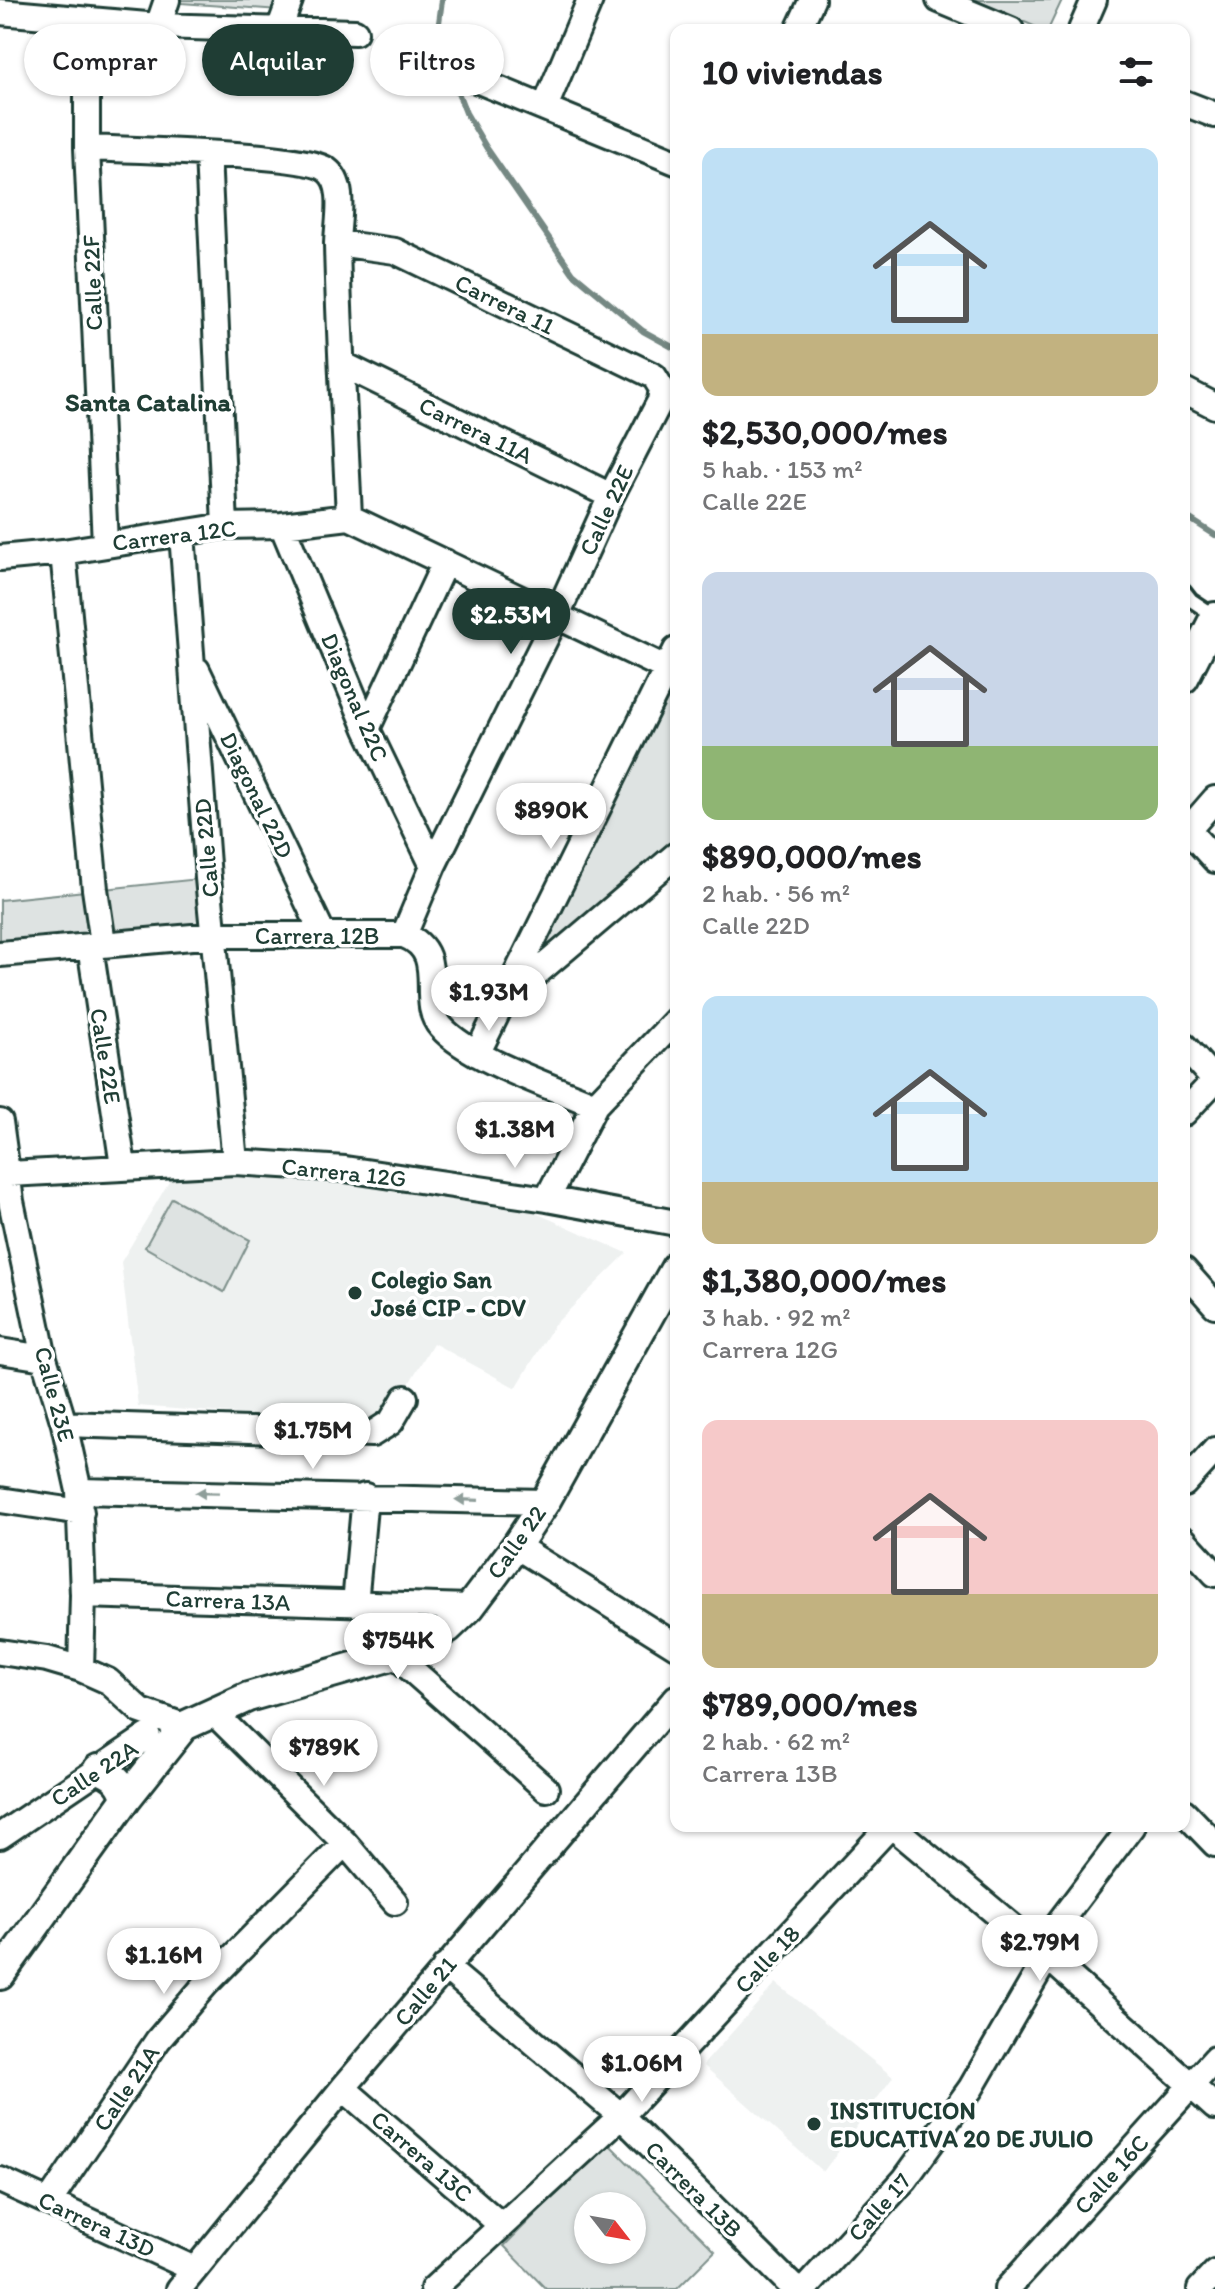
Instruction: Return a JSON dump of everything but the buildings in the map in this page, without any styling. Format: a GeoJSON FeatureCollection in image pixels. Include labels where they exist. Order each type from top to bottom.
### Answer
{"type":"FeatureCollection","features":[{"type":"Feature","properties":{"kind":"street"},"geometry":{"type":"LineString","coordinates":[[159,24],[167,0]]}},
{"type":"Feature","properties":{"kind":"street"},"geometry":{"type":"LineString","coordinates":[[281,24],[290,0]]}},
{"type":"Feature","properties":{"kind":"street"},"geometry":{"type":"LineString","coordinates":[[545,107],[590,0]]}},
{"type":"Feature","properties":{"kind":"street"},"geometry":{"type":"LineString","coordinates":[[801,24],[812,0]]}},
{"type":"Feature","properties":{"kind":"street"},"geometry":{"type":"LineString","coordinates":[[939,0],[966,22]]}},
{"type":"Feature","properties":{"kind":"street"},"geometry":{"type":"LineString","coordinates":[[1084,24],[1094,0]]}},
{"type":"Feature","properties":{"kind":"street"},"geometry":{"type":"LineString","coordinates":[[0,12],[36,8],[87,22],[122,24]]}},
{"type":"Feature","properties":{"kind":"street","name":"Calle 22F"},"geometry":{"type":"LineString","coordinates":[[87,22],[87,148],[105,544]]}},
{"type":"Feature","properties":{"kind":"street"},"geometry":{"type":"LineString","coordinates":[[504,91],[670,159]]}},
{"type":"Feature","properties":{"kind":"street"},"geometry":{"type":"LineString","coordinates":[[1190,105],[1215,115]]}},
{"type":"Feature","properties":{"kind":"street"},"geometry":{"type":"LineString","coordinates":[[87,148],[315,163],[327,169],[338,186],[337,243],[349,517],[557,615],[670,663]]}},
{"type":"Feature","properties":{"kind":"street"},"geometry":{"type":"LineString","coordinates":[[208,154],[225,526]]}},
{"type":"Feature","properties":{"kind":"street","name":"Carrera 11"},"geometry":{"type":"LineString","coordinates":[[337,243],[395,251],[654,376],[662,389]]}},
{"type":"Feature","properties":{"kind":"street","name":"Carrera 11A"},"geometry":{"type":"LineString","coordinates":[[342,364],[611,496]]}},
{"type":"Feature","properties":{"kind":"street","name":"Calle 22E"},"geometry":{"type":"LineString","coordinates":[[404,935],[433,866],[660,401],[662,389]]}},
{"type":"Feature","properties":{"kind":"street"},"geometry":{"type":"LineString","coordinates":[[1190,393],[1215,406]]}},
{"type":"Feature","properties":{"kind":"street","name":"Carrera 12C"},"geometry":{"type":"LineString","coordinates":[[0,558],[63,552],[225,526],[282,525],[349,517]]}},
{"type":"Feature","properties":{"kind":"street","name":"Diagonal 22C"},"geometry":{"type":"LineString","coordinates":[[282,525],[367,729],[433,866]]}},
{"type":"Feature","properties":{"kind":"street","name":"Calle 22D"},"geometry":{"type":"LineString","coordinates":[[182,534],[208,878],[235,1162]]}},
{"type":"Feature","properties":{"kind":"street"},"geometry":{"type":"LineString","coordinates":[[63,552],[95,889],[96,944]]}},
{"type":"Feature","properties":{"kind":"street"},"geometry":{"type":"LineString","coordinates":[[367,729],[445,562]]}},
{"type":"Feature","properties":{"kind":"street"},"geometry":{"type":"LineString","coordinates":[[1190,666],[1215,616]]}},
{"type":"Feature","properties":{"kind":"street","name":"Diagonal 22D"},"geometry":{"type":"LineString","coordinates":[[191,657],[323,934]]}},
{"type":"Feature","properties":{"kind":"street"},"geometry":{"type":"LineString","coordinates":[[477,1054],[670,670]]}},
{"type":"Feature","properties":{"kind":"street"},"geometry":{"type":"LineString","coordinates":[[1190,824],[1215,799]]}},
{"type":"Feature","properties":{"kind":"street"},"geometry":{"type":"LineString","coordinates":[[1190,832],[1215,860]]}},
{"type":"Feature","properties":{"kind":"street"},"geometry":{"type":"LineString","coordinates":[[505,999],[670,860]]}},
{"type":"Feature","properties":{"kind":"street","name":"Carrera 12B"},"geometry":{"type":"LineString","coordinates":[[0,954],[215,935],[404,935],[416,940],[429,958],[433,1008],[439,1026],[477,1054],[595,1105]]}},
{"type":"Feature","properties":{"kind":"street","name":"Calle 22E"},"geometry":{"type":"LineString","coordinates":[[96,944],[123,1166]]}},
{"type":"Feature","properties":{"kind":"street"},"geometry":{"type":"LineString","coordinates":[[547,1199],[595,1105],[670,1026]]}},
{"type":"Feature","properties":{"kind":"street"},"geometry":{"type":"LineString","coordinates":[[1190,1053],[1215,1081],[1190,1107]]}},
{"type":"Feature","properties":{"kind":"street","name":"Calle 23E"},"geometry":{"type":"LineString","coordinates":[[0,1122],[9,1174],[5,1200],[44,1358],[64,1424],[80,1501],[83,1595],[81,1669]]}},
{"type":"Feature","properties":{"kind":"street","name":"Carrera 12G"},"geometry":{"type":"LineString","coordinates":[[9,1174],[235,1162],[345,1169],[547,1199],[670,1222]]}},
{"type":"Feature","properties":{"kind":"street"},"geometry":{"type":"LineString","coordinates":[[1190,1277],[1215,1305]]}},
{"type":"Feature","properties":{"kind":"street","name":"Calle 22"},"geometry":{"type":"LineString","coordinates":[[0,1975],[126,1799],[152,1748],[184,1726],[248,1697],[395,1655],[426,1642],[448,1628],[470,1607],[545,1502],[670,1287]]}},
{"type":"Feature","properties":{"kind":"street"},"geometry":{"type":"LineString","coordinates":[[0,1351],[44,1358]]}},
{"type":"Feature","properties":{"kind":"street"},"geometry":{"type":"LineString","coordinates":[[64,1424],[372,1434],[391,1422],[405,1398]]}},
{"type":"Feature","properties":{"kind":"street"},"geometry":{"type":"LineString","coordinates":[[1190,1477],[1215,1450]]}},
{"type":"Feature","properties":{"kind":"street"},"geometry":{"type":"LineString","coordinates":[[0,1500],[365,1496],[545,1502]]}},
{"type":"Feature","properties":{"kind":"street"},"geometry":{"type":"LineString","coordinates":[[355,1604],[365,1496]]}},
{"type":"Feature","properties":{"kind":"street"},"geometry":{"type":"LineString","coordinates":[[516,1546],[670,1642]]}},
{"type":"Feature","properties":{"kind":"street"},"geometry":{"type":"LineString","coordinates":[[1190,1547],[1215,1574]]}},
{"type":"Feature","properties":{"kind":"street","name":"Carrera 13A"},"geometry":{"type":"LineString","coordinates":[[83,1595],[470,1607]]}},
{"type":"Feature","properties":{"kind":"street"},"geometry":{"type":"LineString","coordinates":[[0,1652],[47,1659],[81,1669],[108,1681],[141,1711],[184,1726]]}},
{"type":"Feature","properties":{"kind":"street"},"geometry":{"type":"LineString","coordinates":[[395,1655],[546,1789]]}},
{"type":"Feature","properties":{"kind":"street","name":"Calle 21"},"geometry":{"type":"LineString","coordinates":[[179,2289],[343,2088],[670,1705]]}},
{"type":"Feature","properties":{"kind":"street"},"geometry":{"type":"LineString","coordinates":[[141,1711],[152,1748]]}},
{"type":"Feature","properties":{"kind":"street"},"geometry":{"type":"LineString","coordinates":[[213,1712],[345,1843],[395,1902]]}},
{"type":"Feature","properties":{"kind":"street","name":"Calle 22A"},"geometry":{"type":"LineString","coordinates":[[0,1836],[11,1820],[98,1769],[152,1748]]}},
{"type":"Feature","properties":{"kind":"street"},"geometry":{"type":"LineString","coordinates":[[98,1769],[110,1772],[119,1781],[126,1799]]}},
{"type":"Feature","properties":{"kind":"street"},"geometry":{"type":"LineString","coordinates":[[1190,1818],[1215,1844]]}},
{"type":"Feature","properties":{"kind":"street","name":"Calle 18"},"geometry":{"type":"LineString","coordinates":[[433,2289],[621,2116],[885,1832]]}},
{"type":"Feature","properties":{"kind":"street"},"geometry":{"type":"LineString","coordinates":[[898,1832],[1043,1953],[1215,2107]]}},
{"type":"Feature","properties":{"kind":"street","name":"Calle 17"},"geometry":{"type":"LineString","coordinates":[[805,2289],[905,2179],[971,2088],[1043,1953],[1128,1832]]}},
{"type":"Feature","properties":{"kind":"street","name":"Calle 21A"},"geometry":{"type":"LineString","coordinates":[[49,2202],[158,2040],[206,1984],[345,1843]]}},
{"type":"Feature","properties":{"kind":"street","name":"Carrera 13B"},"geometry":{"type":"LineString","coordinates":[[445,1967],[621,2116],[795,2289]]}},
{"type":"Feature","properties":{"kind":"street","name":"Calle 16C"},"geometry":{"type":"LineString","coordinates":[[1007,2289],[1215,2059]]}},
{"type":"Feature","properties":{"kind":"street","name":"Carrera 13C"},"geometry":{"type":"LineString","coordinates":[[343,2088],[501,2225]]}},
{"type":"Feature","properties":{"kind":"street","name":"Carrera 13D"},"geometry":{"type":"LineString","coordinates":[[0,2180],[194,2269]]}},
{"type":"Feature","properties":{"kind":"street"},"geometry":{"type":"LineString","coordinates":[[1200,2289],[1215,2273]]}},
{"type":"Feature","properties":{"kind":"lane"},"geometry":{"type":"LineString","coordinates":[[1190,599],[1215,616]]}},
{"type":"Feature","properties":{"kind":"shaded area"},"geometry":{"type":"Polygon","coordinates":[[[177,0],[303,0],[294,11],[181,3],[177,0]]]}},
{"type":"Feature","properties":{"kind":"shaded area"},"geometry":{"type":"Polygon","coordinates":[[[974,0],[1062,0],[1051,24],[1029,24],[974,0]]]}},
{"type":"Feature","properties":{"kind":"shaded area"},"geometry":{"type":"Polygon","coordinates":[[[670,684],[670,860],[505,999],[670,684]]]}},
{"type":"Feature","properties":{"kind":"shaded area"},"geometry":{"type":"Polygon","coordinates":[[[208,878],[215,935],[0,954],[0,900],[208,878]]]}},
{"type":"Feature","properties":{"kind":"shaded area","name":"Colegio San José CIP - CDV"},"geometry":{"type":"Polygon","coordinates":[[[176,1170],[271,1170],[499,1197],[627,1253],[554,1325],[516,1388],[433,1343],[384,1426],[138,1406],[121,1262],[176,1170]]]}},
{"type":"Feature","properties":{"kind":"shaded area"},"geometry":{"type":"Polygon","coordinates":[[[172,1198],[250,1240],[224,1292],[145,1247],[172,1198]]]}},
{"type":"Feature","properties":{"kind":"shaded area","name":"INSTITUCION EDUCATIVA 20 DE JULIO"},"geometry":{"type":"Polygon","coordinates":[[[776,1983],[893,2077],[823,2172],[703,2065],[776,1983]]]}},
{"type":"Feature","properties":{"kind":"shaded area"},"geometry":{"type":"Polygon","coordinates":[[[607,2142],[715,2251],[677,2289],[546,2289],[504,2246],[607,2142]]]}},
{"type":"Feature","properties":{"kind":"waterway"},"geometry":{"type":"LineString","coordinates":[[442,0],[437,38],[466,113],[486,147],[573,273],[643,331],[670,346]]}},
{"type":"Feature","properties":{"kind":"waterway"},"geometry":{"type":"LineString","coordinates":[[1190,519],[1215,535]]}},
{"type":"Feature","properties":{"kind":"place","name":"Colegio San José CIP - CDV"},"geometry":{"type":"Point","coordinates":[355,1293]}},
{"type":"Feature","properties":{"kind":"place","name":"INSTITUCION EDUCATIVA 20 DE JULIO"},"geometry":{"type":"Point","coordinates":[814,2124]}},
{"type":"Feature","properties":{"kind":"district","name":"Santa Catalina"},"geometry":{"type":"Point","coordinates":[148,402]}}]}
